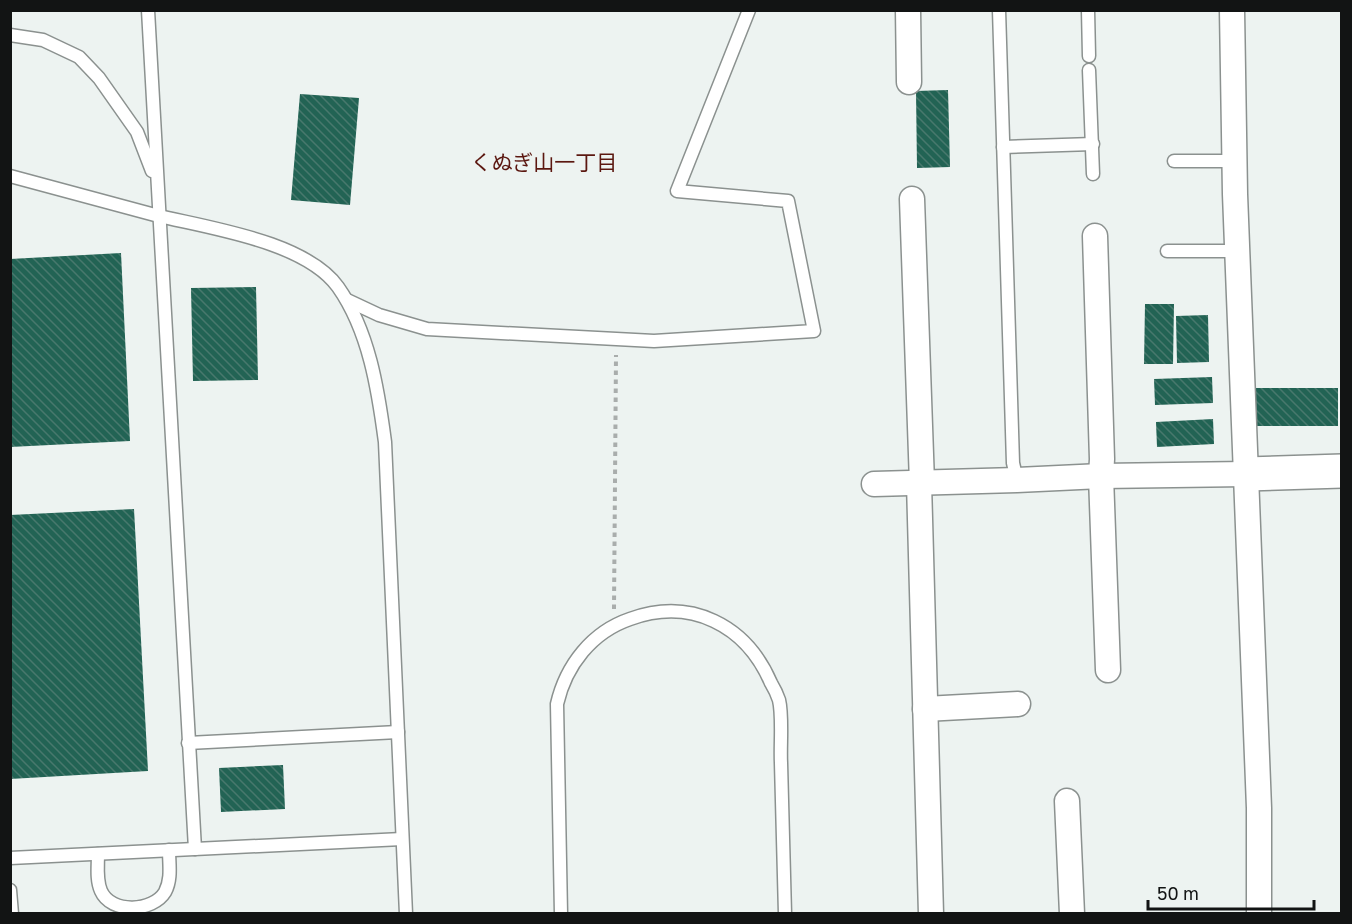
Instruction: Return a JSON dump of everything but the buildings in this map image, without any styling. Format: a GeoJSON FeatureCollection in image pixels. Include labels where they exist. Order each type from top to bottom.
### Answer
{"type":"FeatureCollection","features":[{"type":"Feature","properties":{"kind":"street"},"geometry":{"type":"LineString","coordinates":[[908,10],[909,82]]}},
{"type":"Feature","properties":{"kind":"street"},"geometry":{"type":"LineString","coordinates":[[1233,10],[1234,161],[1259,808],[1259,914]]}},
{"type":"Feature","properties":{"kind":"street"},"geometry":{"type":"LineString","coordinates":[[912,199],[931,914]]}},
{"type":"Feature","properties":{"kind":"street"},"geometry":{"type":"LineString","coordinates":[[1095,236],[1108,670]]}},
{"type":"Feature","properties":{"kind":"street"},"geometry":{"type":"LineString","coordinates":[[874,484],[1341,471]]}},
{"type":"Feature","properties":{"kind":"street"},"geometry":{"type":"LineString","coordinates":[[925,709],[1018,704]]}},
{"type":"Feature","properties":{"kind":"street"},"geometry":{"type":"LineString","coordinates":[[1067,801],[1072,914]]}},
{"type":"Feature","properties":{"kind":"lane"},"geometry":{"type":"LineString","coordinates":[[148,10],[195,849]]}},
{"type":"Feature","properties":{"kind":"lane"},"geometry":{"type":"LineString","coordinates":[[346,300],[379,315],[427,329],[654,341],[814,331],[788,201],[677,191],[749,10]]}},
{"type":"Feature","properties":{"kind":"lane"},"geometry":{"type":"LineString","coordinates":[[999,10],[1013,463],[1017,480]]}},
{"type":"Feature","properties":{"kind":"lane"},"geometry":{"type":"LineString","coordinates":[[1088,10],[1089,56]]}},
{"type":"Feature","properties":{"kind":"lane"},"geometry":{"type":"LineString","coordinates":[[10,35],[43,40],[79,57],[99,78],[136,132],[156,180]]}},
{"type":"Feature","properties":{"kind":"lane"},"geometry":{"type":"LineString","coordinates":[[1089,69],[1093,174]]}},
{"type":"Feature","properties":{"kind":"lane"},"geometry":{"type":"LineString","coordinates":[[1003,147],[1093,144]]}},
{"type":"Feature","properties":{"kind":"lane"},"geometry":{"type":"LineString","coordinates":[[1174,161],[1234,161]]}},
{"type":"Feature","properties":{"kind":"lane"},"geometry":{"type":"LineString","coordinates":[[10,176],[260,241],[303,258],[322,270],[337,286],[357,317],[381,408],[386,442],[406,914]]}},
{"type":"Feature","properties":{"kind":"lane"},"geometry":{"type":"LineString","coordinates":[[1167,251],[1238,251]]}},
{"type":"Feature","properties":{"kind":"lane"},"geometry":{"type":"LineString","coordinates":[[561,914],[557,704],[562,684],[577,658],[593,640],[614,624],[641,615],[669,611],[695,614],[720,624],[743,639],[764,667],[779,700],[785,914]]}},
{"type":"Feature","properties":{"kind":"lane"},"geometry":{"type":"LineString","coordinates":[[189,742],[398,732]]}},
{"type":"Feature","properties":{"kind":"lane"},"geometry":{"type":"LineString","coordinates":[[10,858],[402,839]]}},
{"type":"Feature","properties":{"kind":"lane"},"geometry":{"type":"LineString","coordinates":[[98,854],[98,883],[101,893],[111,903],[125,907],[144,906],[155,903],[165,893],[170,879],[169,850]]}},
{"type":"Feature","properties":{"kind":"lane"},"geometry":{"type":"LineString","coordinates":[[10,890],[12,914]]}},
{"type":"Feature","properties":{"kind":"path"},"geometry":{"type":"LineString","coordinates":[[614,624],[616,339]]}},
{"type":"Feature","properties":{"kind":"district","name":"くぬぎ山一丁目"},"geometry":{"type":"Point","coordinates":[544,163]}}]}
